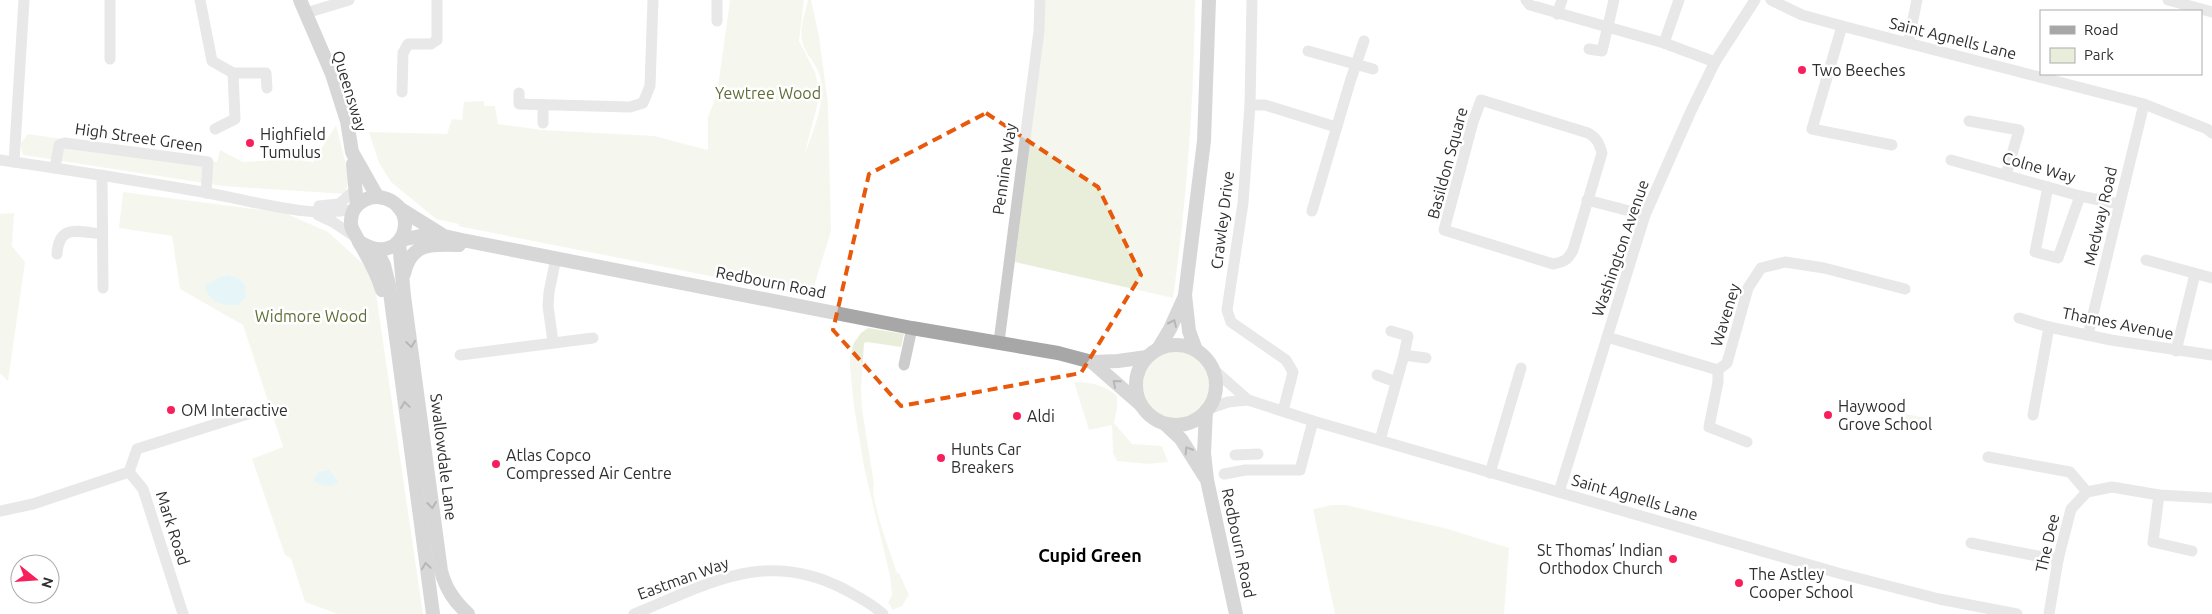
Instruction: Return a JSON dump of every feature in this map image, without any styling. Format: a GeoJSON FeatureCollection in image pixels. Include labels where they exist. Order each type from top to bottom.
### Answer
{"type":"FeatureCollection","features":[{"type":"Feature","properties":{"kind":"main road","name":"Queensway"},"geometry":{"type":"LineString","coordinates":[[300,0],[316,40],[337,118],[352,152],[376,196]]}},
{"type":"Feature","properties":{"kind":"main road"},"geometry":{"type":"LineString","coordinates":[[1196,350],[1189,331],[1185,295],[1204,141],[1209,0]]}},
{"type":"Feature","properties":{"kind":"main road","name":"Queensway"},"geometry":{"type":"LineString","coordinates":[[352,152],[356,207]]}},
{"type":"Feature","properties":{"kind":"main road","name":"Queensway"},"geometry":{"type":"LineString","coordinates":[[352,152],[398,206]]}},
{"type":"Feature","properties":{"kind":"main road"},"geometry":{"type":"LineString","coordinates":[[376,196],[385,197],[398,206],[404,224],[400,241],[390,248],[376,249],[359,240],[351,224],[356,207],[367,198],[376,196]]}},
{"type":"Feature","properties":{"kind":"main road","name":"Redbourn Road"},"geometry":{"type":"LineString","coordinates":[[398,206],[444,236]]}},
{"type":"Feature","properties":{"kind":"main road","name":"Redbourn Road"},"geometry":{"type":"LineString","coordinates":[[400,241],[416,236],[444,236],[912,328],[1058,352],[1092,362],[1118,361],[1153,353]]}},
{"type":"Feature","properties":{"kind":"main road","name":"Swallowdale Lane"},"geometry":{"type":"LineString","coordinates":[[359,240],[380,282],[399,365]]}},
{"type":"Feature","properties":{"kind":"main road","name":"Swallowdale Lane"},"geometry":{"type":"LineString","coordinates":[[400,241],[404,296],[441,571],[444,584],[455,601],[468,614]]}},
{"type":"Feature","properties":{"kind":"main road","name":"Swallowdale Lane"},"geometry":{"type":"LineString","coordinates":[[404,296],[406,268],[412,255],[421,247],[431,245],[507,249]]}},
{"type":"Feature","properties":{"kind":"main road","name":"Swallowdale Lane"},"geometry":{"type":"LineString","coordinates":[[376,249],[384,265],[388,280],[433,614]]}},
{"type":"Feature","properties":{"kind":"main road"},"geometry":{"type":"LineString","coordinates":[[1153,353],[1181,345],[1196,350],[1208,361],[1212,368],[1216,389],[1207,410],[1192,422],[1174,426],[1155,420],[1140,404],[1136,392],[1136,379],[1140,367],[1153,353],[1170,329],[1185,295]]}},
{"type":"Feature","properties":{"kind":"main road","name":"Redbourn Road"},"geometry":{"type":"LineString","coordinates":[[1092,362],[1140,404]]}},
{"type":"Feature","properties":{"kind":"main road","name":"Redbourn Road"},"geometry":{"type":"LineString","coordinates":[[1207,410],[1204,453],[1207,480],[1236,614]]}},
{"type":"Feature","properties":{"kind":"main road","name":"Redbourn Road"},"geometry":{"type":"LineString","coordinates":[[1165,424],[1181,439],[1207,480]]}},
{"type":"Feature","properties":{"kind":"street"},"geometry":{"type":"LineString","coordinates":[[14,162],[24,0]]}},
{"type":"Feature","properties":{"kind":"street"},"geometry":{"type":"LineString","coordinates":[[110,0],[110,59]]}},
{"type":"Feature","properties":{"kind":"street"},"geometry":{"type":"LineString","coordinates":[[200,0],[212,61],[233,73],[266,73],[268,88]]}},
{"type":"Feature","properties":{"kind":"street"},"geometry":{"type":"LineString","coordinates":[[306,13],[349,0]]}},
{"type":"Feature","properties":{"kind":"street"},"geometry":{"type":"LineString","coordinates":[[402,92],[403,54],[408,44],[432,44],[437,40],[438,0]]}},
{"type":"Feature","properties":{"kind":"street"},"geometry":{"type":"LineString","coordinates":[[519,93],[519,104],[543,106],[630,107],[643,102],[650,86],[653,0]]}},
{"type":"Feature","properties":{"kind":"street"},"geometry":{"type":"LineString","coordinates":[[717,0],[717,21]]}},
{"type":"Feature","properties":{"kind":"street","name":"Pennine Way"},"geometry":{"type":"LineString","coordinates":[[1000,342],[1039,31],[1040,0]]}},
{"type":"Feature","properties":{"kind":"street","name":"Crawley Drive"},"geometry":{"type":"LineString","coordinates":[[1252,0],[1250,105],[1243,203],[1227,310],[1231,322],[1286,360],[1293,372],[1284,411]]}},
{"type":"Feature","properties":{"kind":"street"},"geometry":{"type":"LineString","coordinates":[[1526,0],[1530,5],[1557,14],[1664,43],[1715,62]]}},
{"type":"Feature","properties":{"kind":"street"},"geometry":{"type":"LineString","coordinates":[[1557,14],[1562,0]]}},
{"type":"Feature","properties":{"kind":"street"},"geometry":{"type":"LineString","coordinates":[[1589,49],[1602,51],[1614,0]]}},
{"type":"Feature","properties":{"kind":"street"},"geometry":{"type":"LineString","coordinates":[[1664,43],[1680,0]]}},
{"type":"Feature","properties":{"kind":"street","name":"Washington Avenue"},"geometry":{"type":"LineString","coordinates":[[1559,492],[1645,215],[1715,62],[1755,0]]}},
{"type":"Feature","properties":{"kind":"street","name":"Saint Agnells Lane"},"geometry":{"type":"LineString","coordinates":[[1771,0],[1802,15],[2144,104],[2207,129],[2212,133]]}},
{"type":"Feature","properties":{"kind":"street"},"geometry":{"type":"LineString","coordinates":[[1908,43],[1917,0]]}},
{"type":"Feature","properties":{"kind":"street"},"geometry":{"type":"LineString","coordinates":[[2168,0],[2212,12]]}},
{"type":"Feature","properties":{"kind":"street"},"geometry":{"type":"LineString","coordinates":[[1842,26],[1812,130],[1892,146]]}},
{"type":"Feature","properties":{"kind":"street"},"geometry":{"type":"LineString","coordinates":[[1312,211],[1336,127],[1364,41]]}},
{"type":"Feature","properties":{"kind":"street"},"geometry":{"type":"LineString","coordinates":[[1308,51],[1373,69]]}},
{"type":"Feature","properties":{"kind":"street"},"geometry":{"type":"LineString","coordinates":[[215,129],[235,119],[233,73]]}},
{"type":"Feature","properties":{"kind":"street","name":"Basildon Square"},"geometry":{"type":"LineString","coordinates":[[1481,100],[1596,138],[1600,143],[1602,153],[1587,200],[1573,250],[1569,258],[1564,262],[1553,264],[1444,230],[1473,122],[1481,100]]}},
{"type":"Feature","properties":{"kind":"street","name":"Medway Road"},"geometry":{"type":"LineString","coordinates":[[2088,335],[2144,104]]}},
{"type":"Feature","properties":{"kind":"street"},"geometry":{"type":"LineString","coordinates":[[1250,105],[1265,105],[1336,127]]}},
{"type":"Feature","properties":{"kind":"street"},"geometry":{"type":"LineString","coordinates":[[543,106],[543,123]]}},
{"type":"Feature","properties":{"kind":"street"},"geometry":{"type":"LineString","coordinates":[[1969,121],[2019,130],[2006,175]]}},
{"type":"Feature","properties":{"kind":"street","name":"High Street Green"},"geometry":{"type":"LineString","coordinates":[[55,168],[59,145],[65,143],[208,162],[206,193]]}},
{"type":"Feature","properties":{"kind":"street"},"geometry":{"type":"LineString","coordinates":[[0,160],[102,175],[305,211],[336,213],[356,207]]}},
{"type":"Feature","properties":{"kind":"street","name":"Colne Way"},"geometry":{"type":"LineString","coordinates":[[1951,160],[2080,196],[2119,204]]}},
{"type":"Feature","properties":{"kind":"street"},"geometry":{"type":"LineString","coordinates":[[102,175],[103,288]]}},
{"type":"Feature","properties":{"kind":"street"},"geometry":{"type":"LineString","coordinates":[[2048,187],[2035,252],[2058,258],[2080,196]]}},
{"type":"Feature","properties":{"kind":"street"},"geometry":{"type":"LineString","coordinates":[[275,205],[330,206],[339,204],[356,189]]}},
{"type":"Feature","properties":{"kind":"street"},"geometry":{"type":"LineString","coordinates":[[1587,200],[1645,215]]}},
{"type":"Feature","properties":{"kind":"street"},"geometry":{"type":"LineString","coordinates":[[305,211],[333,222],[359,240]]}},
{"type":"Feature","properties":{"kind":"street"},"geometry":{"type":"LineString","coordinates":[[57,254],[59,239],[66,232],[102,234]]}},
{"type":"Feature","properties":{"kind":"street"},"geometry":{"type":"LineString","coordinates":[[553,342],[548,306],[556,258]]}},
{"type":"Feature","properties":{"kind":"street"},"geometry":{"type":"LineString","coordinates":[[2146,260],[2212,278]]}},
{"type":"Feature","properties":{"kind":"street","name":"Waveney"},"geometry":{"type":"LineString","coordinates":[[1607,337],[1718,370],[1727,363],[1748,288],[1762,268],[1785,262],[1824,268],[1905,289]]}},
{"type":"Feature","properties":{"kind":"street"},"geometry":{"type":"LineString","coordinates":[[2176,351],[2195,274]]}},
{"type":"Feature","properties":{"kind":"street","name":"Thames Avenue"},"geometry":{"type":"LineString","coordinates":[[2019,318],[2088,335],[2176,351],[2212,355]]}},
{"type":"Feature","properties":{"kind":"street"},"geometry":{"type":"LineString","coordinates":[[2033,415],[2050,327]]}},
{"type":"Feature","properties":{"kind":"street"},"geometry":{"type":"LineString","coordinates":[[904,365],[912,328]]}},
{"type":"Feature","properties":{"kind":"street"},"geometry":{"type":"LineString","coordinates":[[1380,440],[1408,336],[1391,331]]}},
{"type":"Feature","properties":{"kind":"street"},"geometry":{"type":"LineString","coordinates":[[460,355],[593,338]]}},
{"type":"Feature","properties":{"kind":"street"},"geometry":{"type":"LineString","coordinates":[[1404,355],[1426,358]]}},
{"type":"Feature","properties":{"kind":"street","name":"Saint Agnells Lane"},"geometry":{"type":"LineString","coordinates":[[1212,368],[1248,400]]}},
{"type":"Feature","properties":{"kind":"street"},"geometry":{"type":"LineString","coordinates":[[1490,472],[1521,368]]}},
{"type":"Feature","properties":{"kind":"street"},"geometry":{"type":"LineString","coordinates":[[1718,370],[1718,382],[1709,427],[1747,442]]}},
{"type":"Feature","properties":{"kind":"street"},"geometry":{"type":"LineString","coordinates":[[1377,375],[1396,382]]}},
{"type":"Feature","properties":{"kind":"street","name":"Saint Agnells Lane"},"geometry":{"type":"LineString","coordinates":[[1207,410],[1228,402],[1248,400],[1314,422],[1559,492],[1579,500],[1846,575],[1939,598],[2016,614]]}},
{"type":"Feature","properties":{"kind":"street"},"geometry":{"type":"LineString","coordinates":[[0,511],[33,504],[129,472],[137,449],[254,412]]}},
{"type":"Feature","properties":{"kind":"street"},"geometry":{"type":"LineString","coordinates":[[1224,474],[1245,470],[1300,470],[1314,422]]}},
{"type":"Feature","properties":{"kind":"street"},"geometry":{"type":"LineString","coordinates":[[1245,470],[1247,454]]}},
{"type":"Feature","properties":{"kind":"street"},"geometry":{"type":"LineString","coordinates":[[1988,458],[2070,472],[2087,492],[2112,487],[2159,495],[2212,498]]}},
{"type":"Feature","properties":{"kind":"street","name":"Mark Road"},"geometry":{"type":"LineString","coordinates":[[129,472],[143,489],[183,614]]}},
{"type":"Feature","properties":{"kind":"street","name":"The Dee"},"geometry":{"type":"LineString","coordinates":[[2049,614],[2058,560],[2071,509],[2087,492]]}},
{"type":"Feature","properties":{"kind":"street"},"geometry":{"type":"LineString","coordinates":[[2159,495],[2153,542],[2192,551]]}},
{"type":"Feature","properties":{"kind":"street"},"geometry":{"type":"LineString","coordinates":[[1971,542],[2058,560]]}},
{"type":"Feature","properties":{"kind":"street","name":"Eastman Way"},"geometry":{"type":"LineString","coordinates":[[634,614],[716,581],[758,570],[788,571],[814,576],[870,603],[883,614]]}},
{"type":"Feature","properties":{"kind":"highlighted area"},"geometry":{"type":"Polygon","coordinates":[[[986,113],[1098,187],[1141,275],[1081,373],[901,406],[833,330],[869,174],[986,113]]]}},
{"type":"Feature","properties":{"kind":"green space","name":"Yewtree Wood"},"geometry":{"type":"Polygon","coordinates":[[[730,0],[804,0],[799,41],[815,72],[819,89],[817,106],[804,156],[817,119],[822,90],[819,73],[804,47],[801,34],[808,0],[811,0],[819,36],[828,104],[831,231],[811,296],[458,226],[459,224],[436,219],[391,182],[379,163],[369,132],[447,134],[452,119],[462,120],[464,102],[484,101],[484,106],[495,106],[498,124],[542,130],[654,136],[708,150],[708,117],[717,94],[730,0]]]}},
{"type":"Feature","properties":{"kind":"green space"},"geometry":{"type":"Polygon","coordinates":[[[1045,0],[1195,0],[1189,149],[1173,298],[1015,262],[1044,31],[1045,0]]]}},
{"type":"Feature","properties":{"kind":"green space"},"geometry":{"type":"Polygon","coordinates":[[[336,125],[350,180],[344,194],[223,186],[23,155],[20,144],[28,134],[217,162],[220,150],[243,162],[292,159],[313,162],[336,125]]]}},
{"type":"Feature","properties":{"kind":"green space","name":"Widmore Wood"},"geometry":{"type":"Polygon","coordinates":[[[123,192],[285,213],[328,232],[373,273],[423,614],[338,614],[305,602],[291,558],[285,555],[252,459],[283,447],[243,325],[180,289],[172,236],[119,228],[123,192]]]}},
{"type":"Feature","properties":{"kind":"green space"},"geometry":{"type":"Polygon","coordinates":[[[14,213],[12,246],[25,262],[8,381],[0,373],[0,214],[14,213]]]}},
{"type":"Feature","properties":{"kind":"green space"},"geometry":{"type":"Polygon","coordinates":[[[868,328],[904,334],[901,347],[864,343],[861,390],[875,502],[897,573],[899,573],[909,595],[902,606],[893,610],[888,603],[892,595],[890,576],[864,467],[854,407],[850,367],[850,356],[854,343],[861,333],[868,328]]]}},
{"type":"Feature","properties":{"kind":"green space"},"geometry":{"type":"Polygon","coordinates":[[[1184,351],[1196,357],[1205,366],[1211,378],[1209,398],[1201,409],[1184,419],[1170,419],[1153,409],[1145,398],[1143,378],[1153,361],[1164,353],[1184,351]]]}},
{"type":"Feature","properties":{"kind":"green space"},"geometry":{"type":"Polygon","coordinates":[[[1074,382],[1097,385],[1113,392],[1117,396],[1114,423],[1132,444],[1162,446],[1168,462],[1148,464],[1117,461],[1113,453],[1112,425],[1089,430],[1074,382]]]}},
{"type":"Feature","properties":{"kind":"green space"},"geometry":{"type":"Polygon","coordinates":[[[1906,414],[1930,419],[1927,432],[1903,427],[1906,414]]]}},
{"type":"Feature","properties":{"kind":"green space"},"geometry":{"type":"Polygon","coordinates":[[[1332,505],[1346,505],[1448,529],[1509,548],[1504,614],[1335,614],[1313,509],[1332,505]]]}},
{"type":"Feature","properties":{"kind":"water"},"geometry":{"type":"Polygon","coordinates":[[[229,275],[239,279],[245,285],[246,297],[238,305],[227,305],[217,302],[210,296],[205,286],[216,279],[229,275]]]}},
{"type":"Feature","properties":{"kind":"water"},"geometry":{"type":"Polygon","coordinates":[[[329,470],[339,482],[326,486],[313,481],[319,472],[329,470]]]}},
{"type":"Feature","properties":{"kind":"place","name":"Two Beeches"},"geometry":{"type":"Point","coordinates":[1802,70]}},
{"type":"Feature","properties":{"kind":"place","name":"Highfield Tumulus"},"geometry":{"type":"Point","coordinates":[250,143]}},
{"type":"Feature","properties":{"kind":"place","name":"OM Interactive"},"geometry":{"type":"Point","coordinates":[171,410]}},
{"type":"Feature","properties":{"kind":"place","name":"Haywood Grove School"},"geometry":{"type":"Point","coordinates":[1828,415]}},
{"type":"Feature","properties":{"kind":"place","name":"Aldi"},"geometry":{"type":"Point","coordinates":[1017,416]}},
{"type":"Feature","properties":{"kind":"place","name":"Hunts Car Breakers"},"geometry":{"type":"Point","coordinates":[941,458]}},
{"type":"Feature","properties":{"kind":"place","name":"Atlas Copco Compressed Air Centre"},"geometry":{"type":"Point","coordinates":[496,464]}},
{"type":"Feature","properties":{"kind":"place","name":"St Thomas’ Indian Orthodox Church"},"geometry":{"type":"Point","coordinates":[1673,559]}},
{"type":"Feature","properties":{"kind":"place","name":"The Astley Cooper School"},"geometry":{"type":"Point","coordinates":[1739,583]}},
{"type":"Feature","properties":{"kind":"district","name":"Cupid Green"},"geometry":{"type":"Point","coordinates":[1090,556]}}]}
